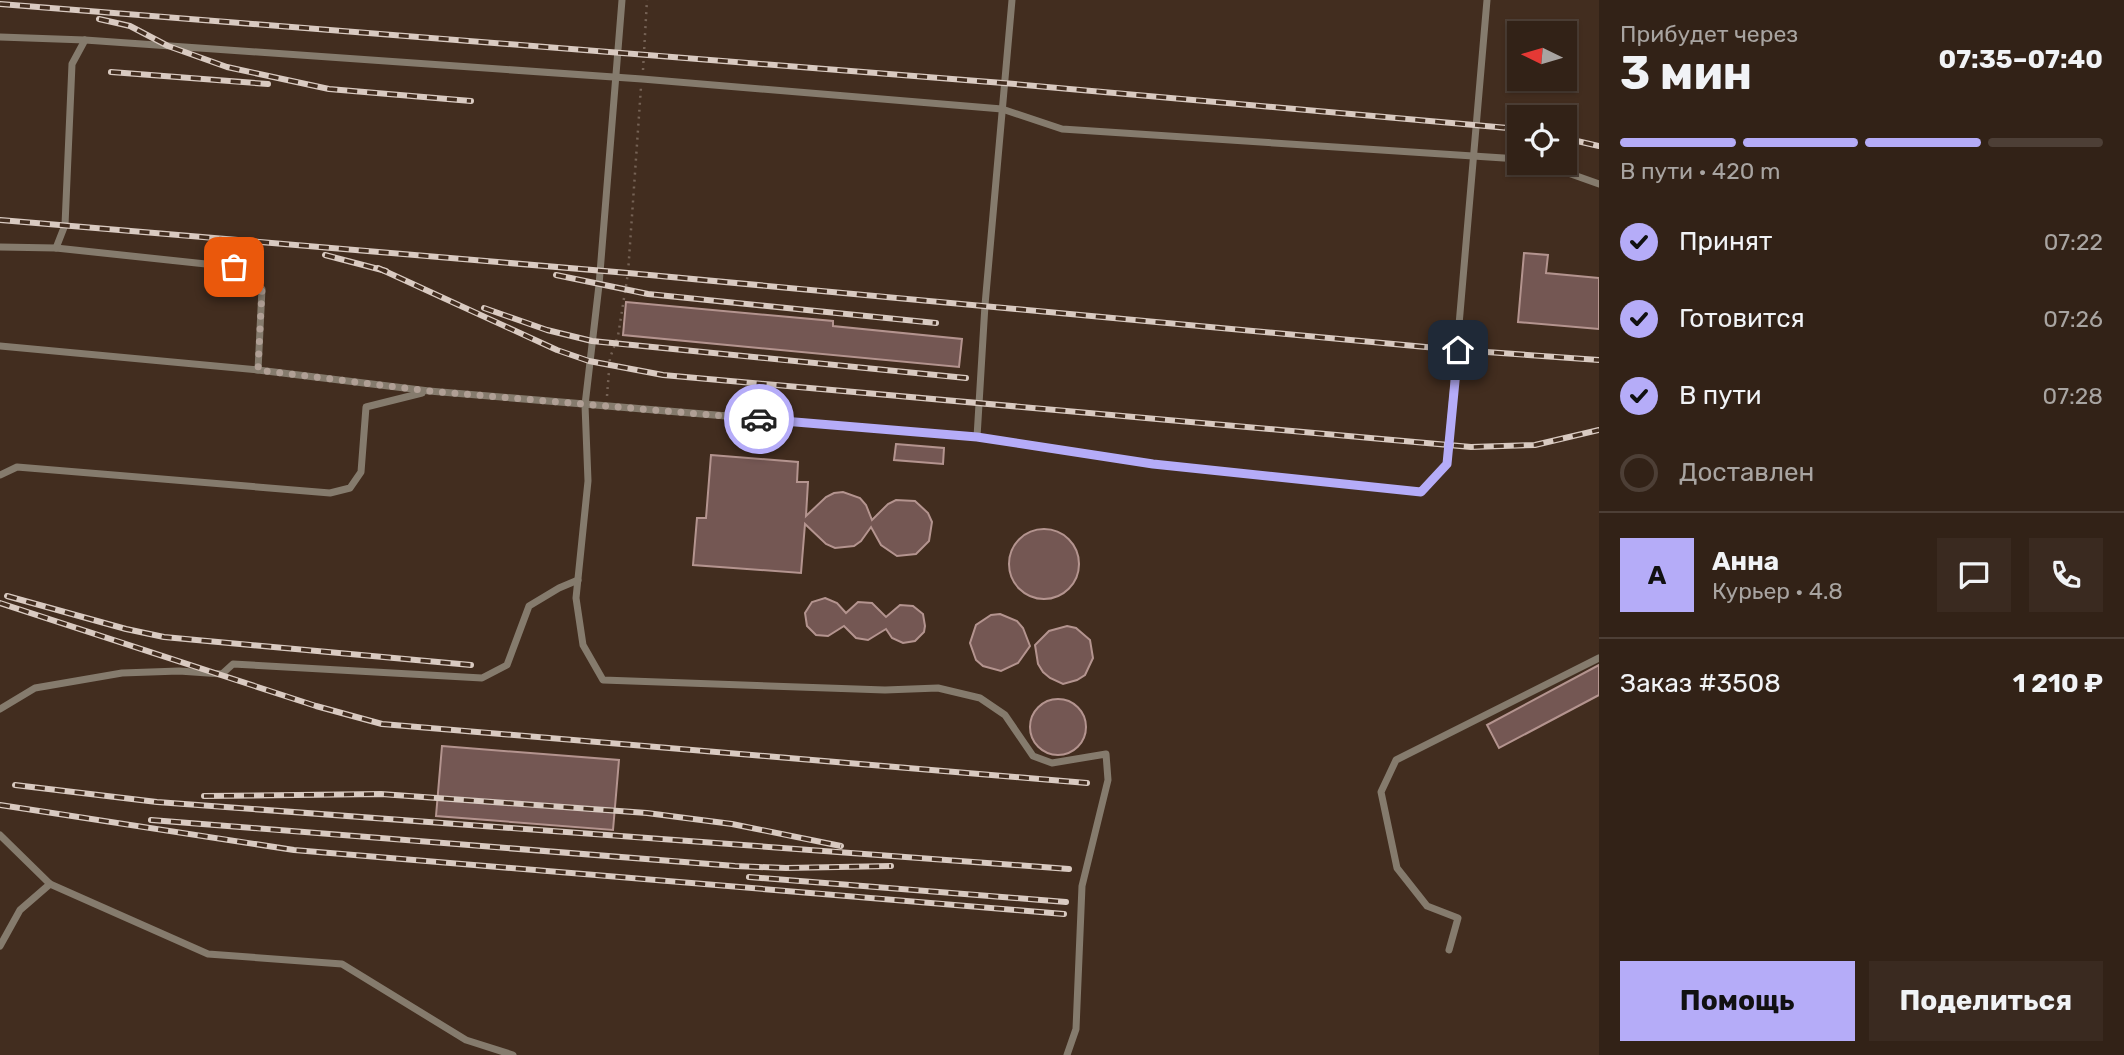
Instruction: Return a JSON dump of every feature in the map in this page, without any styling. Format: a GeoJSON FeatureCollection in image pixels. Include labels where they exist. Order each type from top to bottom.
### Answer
{"type":"FeatureCollection","features":[{"type":"Feature","properties":{"kind":"lane"},"geometry":{"type":"LineString","coordinates":[[622,0],[617,78],[585,405],[587,481],[576,598],[583,645],[603,680],[885,690],[938,688],[980,698],[1005,715],[1033,756],[1052,763],[1106,754],[1108,780],[1082,886],[1076,1030],[1067,1055]]}},
{"type":"Feature","properties":{"kind":"lane"},"geometry":{"type":"LineString","coordinates":[[977,437],[985,305],[1012,0]]}},
{"type":"Feature","properties":{"kind":"lane"},"geometry":{"type":"LineString","coordinates":[[0,346],[258,370],[429,391],[977,437],[1153,464],[1421,492],[1447,464],[1487,0]]}},
{"type":"Feature","properties":{"kind":"lane"},"geometry":{"type":"LineString","coordinates":[[0,37],[85,40],[642,79],[1002,109],[1062,129],[1507,158]]}},
{"type":"Feature","properties":{"kind":"lane"},"geometry":{"type":"LineString","coordinates":[[56,248],[65,225],[72,64],[85,40]]}},
{"type":"Feature","properties":{"kind":"lane"},"geometry":{"type":"LineString","coordinates":[[1574,175],[1599,184]]}},
{"type":"Feature","properties":{"kind":"lane"},"geometry":{"type":"LineString","coordinates":[[0,247],[56,248],[234,267],[262,289],[258,370]]}},
{"type":"Feature","properties":{"kind":"lane"},"geometry":{"type":"LineString","coordinates":[[0,475],[17,467],[330,493],[350,488],[361,472],[366,407],[429,391]]}},
{"type":"Feature","properties":{"kind":"lane"},"geometry":{"type":"LineString","coordinates":[[0,709],[35,688],[121,673],[179,671],[222,674],[233,664],[482,678],[507,665],[529,606],[578,580]]}},
{"type":"Feature","properties":{"kind":"lane"},"geometry":{"type":"LineString","coordinates":[[1449,950],[1458,918],[1426,906],[1397,867],[1381,792],[1396,760],[1599,658]]}},
{"type":"Feature","properties":{"kind":"lane"},"geometry":{"type":"LineString","coordinates":[[0,835],[50,884],[208,954],[342,964],[466,1040],[513,1055]]}},
{"type":"Feature","properties":{"kind":"lane"},"geometry":{"type":"LineString","coordinates":[[0,946],[20,910],[50,884]]}},
{"type":"Feature","properties":{"kind":"path"},"geometry":{"type":"LineString","coordinates":[[606,407],[610,358],[618,336],[628,273],[647,0]]}},
{"type":"Feature","properties":{"kind":"building"},"geometry":{"type":"Polygon","coordinates":[[[1524,253],[1548,255],[1546,273],[1599,278],[1599,329],[1518,322],[1524,253]]]}},
{"type":"Feature","properties":{"kind":"building"},"geometry":{"type":"Polygon","coordinates":[[[626,302],[833,321],[833,326],[962,339],[959,367],[623,335],[626,302]]]}},
{"type":"Feature","properties":{"kind":"building"},"geometry":{"type":"Polygon","coordinates":[[[896,444],[944,448],[943,464],[894,460],[896,444]]]}},
{"type":"Feature","properties":{"kind":"building"},"geometry":{"type":"Polygon","coordinates":[[[711,455],[798,462],[797,482],[808,482],[806,516],[834,493],[843,492],[860,498],[872,520],[896,500],[915,501],[928,513],[932,522],[929,541],[916,554],[897,556],[881,545],[871,527],[854,546],[835,548],[826,544],[805,524],[801,573],[693,565],[697,518],[706,518],[711,455]]]}},
{"type":"Feature","properties":{"kind":"building"},"geometry":{"type":"Polygon","coordinates":[[[1044,529],[1063,535],[1073,545],[1079,564],[1073,583],[1063,593],[1044,599],[1025,593],[1015,583],[1009,564],[1015,545],[1025,535],[1044,529]]]}},
{"type":"Feature","properties":{"kind":"building"},"geometry":{"type":"Polygon","coordinates":[[[825,598],[837,603],[846,613],[858,602],[872,603],[886,617],[900,605],[913,606],[923,614],[924,632],[915,641],[903,643],[892,638],[886,629],[868,640],[856,638],[844,626],[828,636],[816,635],[807,626],[805,613],[812,602],[825,598]]]}},
{"type":"Feature","properties":{"kind":"building"},"geometry":{"type":"Polygon","coordinates":[[[1000,614],[1017,621],[1030,646],[1018,663],[1001,671],[983,666],[976,660],[970,643],[976,625],[991,615],[1000,614]]]}},
{"type":"Feature","properties":{"kind":"building"},"geometry":{"type":"Polygon","coordinates":[[[1067,626],[1076,628],[1090,640],[1093,658],[1085,675],[1063,684],[1043,672],[1038,664],[1035,645],[1049,631],[1067,626]]]}},
{"type":"Feature","properties":{"kind":"building"},"geometry":{"type":"Polygon","coordinates":[[[1599,665],[1599,695],[1499,748],[1487,725],[1599,665]]]}},
{"type":"Feature","properties":{"kind":"building"},"geometry":{"type":"Polygon","coordinates":[[[1052,699],[1064,699],[1074,703],[1082,711],[1086,727],[1082,743],[1074,751],[1064,755],[1052,755],[1042,751],[1034,743],[1030,733],[1030,721],[1034,711],[1042,703],[1052,699]]]}},
{"type":"Feature","properties":{"kind":"building"},"geometry":{"type":"Polygon","coordinates":[[[442,746],[619,760],[613,830],[436,816],[442,746]]]}},
{"type":"Feature","properties":{"kind":"railway"},"geometry":{"type":"LineString","coordinates":[[0,4],[1003,83],[1507,128]]}},
{"type":"Feature","properties":{"kind":"railway"},"geometry":{"type":"LineString","coordinates":[[99,19],[130,26],[168,46],[227,67],[329,89],[471,101]]}},
{"type":"Feature","properties":{"kind":"railway"},"geometry":{"type":"LineString","coordinates":[[111,72],[268,84]]}},
{"type":"Feature","properties":{"kind":"railway"},"geometry":{"type":"LineString","coordinates":[[1577,141],[1599,146]]}},
{"type":"Feature","properties":{"kind":"railway"},"geometry":{"type":"LineString","coordinates":[[0,220],[628,273],[1458,350],[1599,360]]}},
{"type":"Feature","properties":{"kind":"railway"},"geometry":{"type":"LineString","coordinates":[[325,255],[386,271]]}},
{"type":"Feature","properties":{"kind":"railway"},"geometry":{"type":"LineString","coordinates":[[378,268],[557,350],[589,361],[663,375],[1471,447],[1535,445],[1599,430]]}},
{"type":"Feature","properties":{"kind":"railway"},"geometry":{"type":"LineString","coordinates":[[556,275],[648,294],[936,323]]}},
{"type":"Feature","properties":{"kind":"railway"},"geometry":{"type":"LineString","coordinates":[[484,308],[547,330],[592,341],[966,378]]}},
{"type":"Feature","properties":{"kind":"railway"},"geometry":{"type":"LineString","coordinates":[[7,596],[164,637],[471,665]]}},
{"type":"Feature","properties":{"kind":"railway"},"geometry":{"type":"LineString","coordinates":[[0,603],[316,706],[382,724],[1087,783]]}},
{"type":"Feature","properties":{"kind":"railway"},"geometry":{"type":"LineString","coordinates":[[15,785],[157,802],[1069,869]]}},
{"type":"Feature","properties":{"kind":"railway"},"geometry":{"type":"LineString","coordinates":[[204,796],[381,794],[647,813],[732,824],[841,846]]}},
{"type":"Feature","properties":{"kind":"railway"},"geometry":{"type":"LineString","coordinates":[[0,805],[294,850],[1064,914]]}},
{"type":"Feature","properties":{"kind":"railway"},"geometry":{"type":"LineString","coordinates":[[151,820],[735,866],[891,866]]}},
{"type":"Feature","properties":{"kind":"railway"},"geometry":{"type":"LineString","coordinates":[[749,877],[1066,902]]}},
{"type":"Feature","properties":{"kind":"way so far"},"geometry":{"type":"LineString","coordinates":[[234,267],[262,289],[258,370],[429,391],[759,419]]}},
{"type":"Feature","properties":{"kind":"route"},"geometry":{"type":"LineString","coordinates":[[759,419],[977,437],[1153,464],[1421,492],[1447,464],[1458,350]]}}]}
